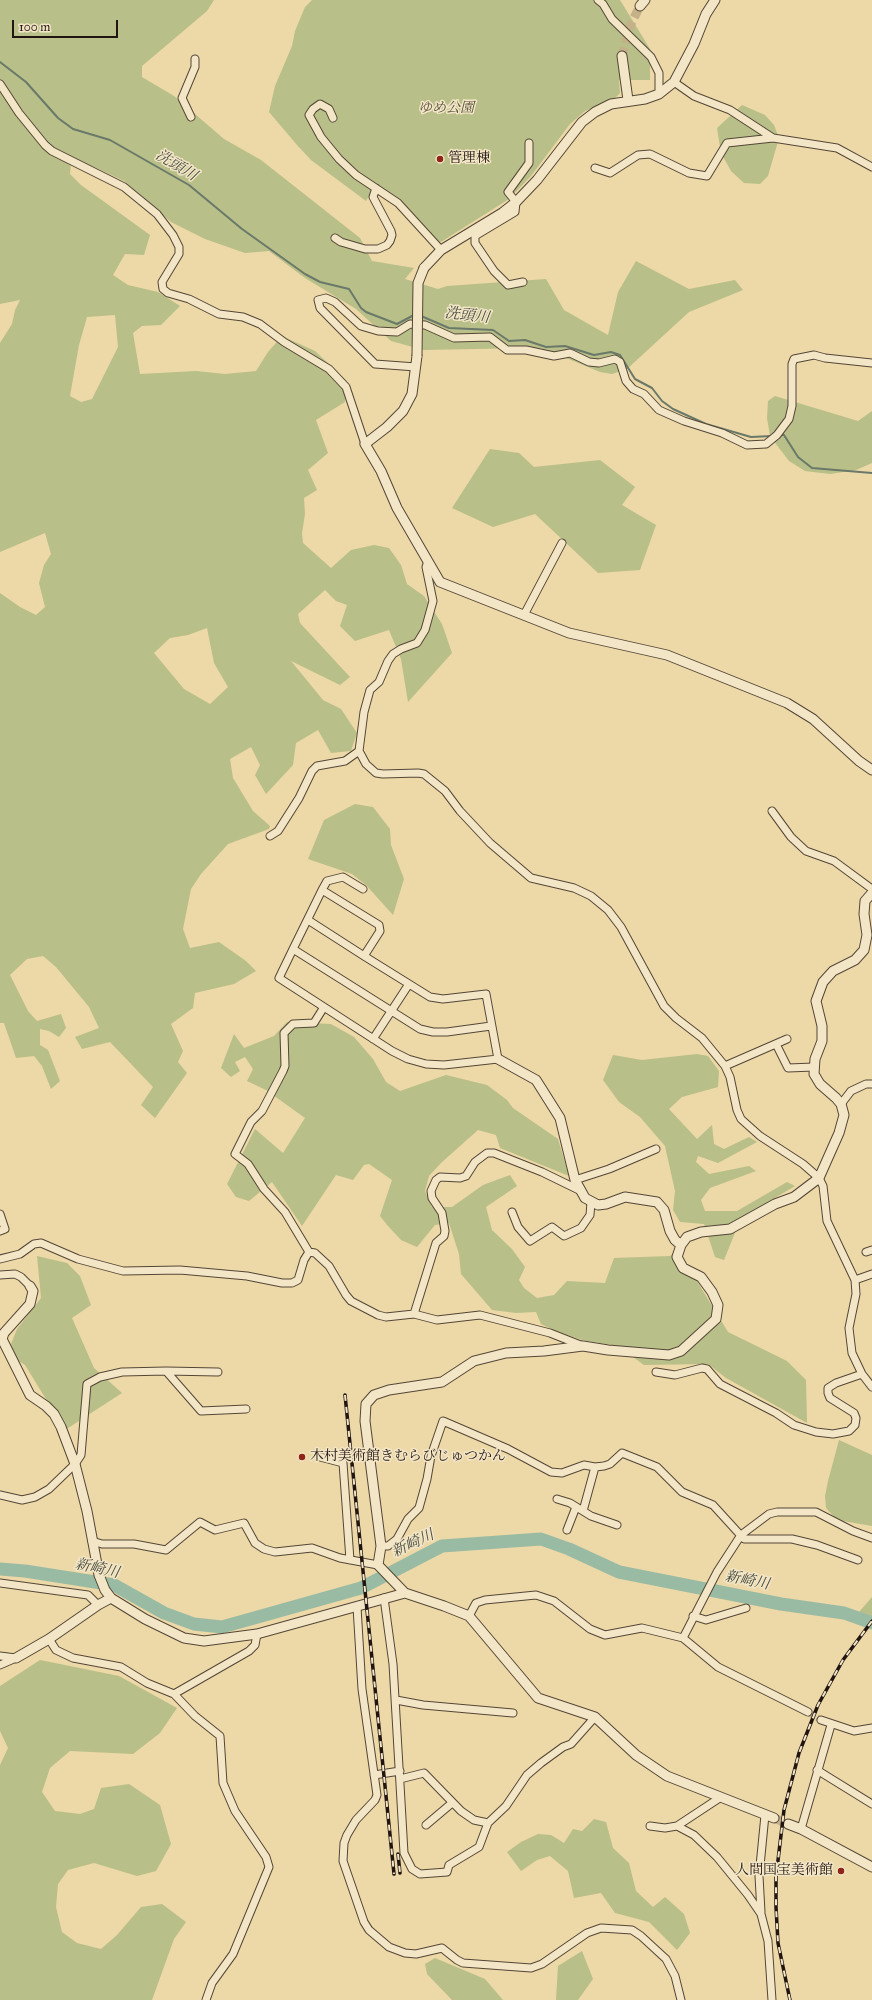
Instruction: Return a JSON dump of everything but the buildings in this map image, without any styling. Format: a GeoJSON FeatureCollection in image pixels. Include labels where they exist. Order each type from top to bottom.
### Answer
{"type":"FeatureCollection","features":[{"type":"Feature","properties":{"kind":"street"},"geometry":{"type":"LineString","coordinates":[[598,0],[603,4],[612,19],[651,57],[659,73],[659,94]]}},
{"type":"Feature","properties":{"kind":"street"},"geometry":{"type":"LineString","coordinates":[[365,444],[387,427],[403,411],[412,394],[418,356],[418,283],[424,268],[441,250],[502,213],[516,202],[537,180],[582,122],[595,112],[611,104],[628,100],[645,99],[659,94],[674,82],[694,44],[706,14],[715,0]]}},
{"type":"Feature","properties":{"kind":"street"},"geometry":{"type":"LineString","coordinates":[[622,56],[628,100]]}},
{"type":"Feature","properties":{"kind":"street"},"geometry":{"type":"LineString","coordinates":[[191,117],[182,98],[195,67],[195,59]]}},
{"type":"Feature","properties":{"kind":"street"},"geometry":{"type":"LineString","coordinates":[[674,82],[694,96],[730,110],[773,138]]}},
{"type":"Feature","properties":{"kind":"street"},"geometry":{"type":"LineString","coordinates":[[0,84],[19,113],[45,145],[124,187],[151,209],[165,225],[179,247],[179,254],[162,282],[163,289],[168,293],[188,299],[219,314],[243,317],[260,324],[284,342],[329,369],[346,387],[365,444],[381,471],[397,508],[440,582],[569,633],[667,655],[787,703],[813,719],[859,761],[872,770]]}},
{"type":"Feature","properties":{"kind":"street"},"geometry":{"type":"LineString","coordinates":[[333,118],[330,109],[320,104],[313,109],[309,116],[321,136],[339,160],[352,172],[398,203],[441,250]]}},
{"type":"Feature","properties":{"kind":"street"},"geometry":{"type":"LineString","coordinates":[[595,168],[610,173],[638,155],[650,154],[689,173],[707,176],[727,143],[773,138],[837,148],[872,167]]}},
{"type":"Feature","properties":{"kind":"street"},"geometry":{"type":"LineString","coordinates":[[523,282],[508,285],[494,271],[475,243],[475,236],[515,212],[516,202],[508,192],[530,163],[529,143]]}},
{"type":"Feature","properties":{"kind":"street"},"geometry":{"type":"LineString","coordinates":[[335,238],[341,242],[365,249],[378,249],[387,245],[390,240],[391,231],[373,197],[376,188]]}},
{"type":"Feature","properties":{"kind":"street"},"geometry":{"type":"LineString","coordinates":[[416,367],[375,364],[320,308],[318,300],[326,298],[335,302],[361,326],[378,331],[397,332],[410,324],[425,325],[454,338],[490,337],[507,350],[526,350],[554,356],[570,353],[589,362],[599,363],[615,359],[620,362],[626,381],[633,389],[644,394],[659,410],[684,421],[722,433],[747,445],[766,444],[777,435],[789,419],[792,406],[792,364],[794,359],[814,355],[824,358],[872,363]]}},
{"type":"Feature","properties":{"kind":"street"},"geometry":{"type":"LineString","coordinates":[[524,615],[562,543]]}},
{"type":"Feature","properties":{"kind":"street"},"geometry":{"type":"LineString","coordinates":[[428,561],[426,567],[433,593],[433,601],[425,630],[417,643],[401,649],[393,654],[388,661],[379,682],[370,690],[366,705],[359,751],[366,764],[376,773],[418,773],[434,781],[445,791],[478,831],[531,878],[574,888],[600,902],[621,927],[664,1006],[676,1018],[702,1038],[725,1066],[730,1077],[737,1110],[741,1119],[760,1136],[803,1164],[819,1178],[825,1189],[827,1222],[855,1280],[856,1294],[849,1328],[852,1353],[862,1374],[872,1387]]}},
{"type":"Feature","properties":{"kind":"street"},"geometry":{"type":"LineString","coordinates":[[270,836],[278,831],[299,798],[312,771],[317,766],[345,761],[359,751]]}},
{"type":"Feature","properties":{"kind":"street"},"geometry":{"type":"LineString","coordinates":[[772,811],[791,837],[806,851],[834,861],[872,890]]}},
{"type":"Feature","properties":{"kind":"street"},"geometry":{"type":"LineString","coordinates":[[363,889],[343,877],[327,881],[279,978],[373,1040],[408,1059],[426,1064],[444,1065],[498,1059],[536,1080],[560,1118],[575,1180],[581,1191],[591,1202],[598,1205],[606,1204],[625,1197],[657,1202],[664,1210],[670,1231],[675,1240],[681,1245]]}},
{"type":"Feature","properties":{"kind":"street"},"geometry":{"type":"LineString","coordinates":[[322,890],[379,925],[380,931],[364,956]]}},
{"type":"Feature","properties":{"kind":"street"},"geometry":{"type":"LineString","coordinates":[[324,1007],[314,1023],[293,1024],[284,1033],[285,1066],[262,1111],[251,1122],[236,1154],[248,1164],[264,1189],[285,1212],[310,1252],[315,1253],[329,1266],[346,1295],[352,1301],[386,1317],[414,1314],[437,1320],[474,1314],[550,1333],[583,1346],[608,1350],[669,1355],[681,1351],[716,1319],[718,1305],[712,1292],[701,1278],[683,1268],[677,1257],[681,1245],[687,1237],[701,1232],[730,1229],[775,1204],[794,1197],[819,1178],[839,1134],[844,1115],[841,1104],[820,1084],[814,1074],[814,1067],[822,1041],[822,1026],[816,1001],[822,982],[834,971],[854,960],[864,950],[867,935],[864,914],[866,901],[872,893]]}},
{"type":"Feature","properties":{"kind":"street"},"geometry":{"type":"LineString","coordinates":[[308,920],[434,999],[486,994],[498,1059]]}},
{"type":"Feature","properties":{"kind":"street"},"geometry":{"type":"LineString","coordinates":[[293,949],[420,1029],[433,1032],[447,1032],[491,1026]]}},
{"type":"Feature","properties":{"kind":"street"},"geometry":{"type":"LineString","coordinates":[[373,1040],[409,984]]}},
{"type":"Feature","properties":{"kind":"street"},"geometry":{"type":"LineString","coordinates":[[725,1066],[787,1039]]}},
{"type":"Feature","properties":{"kind":"street"},"geometry":{"type":"LineString","coordinates":[[776,1044],[788,1068],[814,1067]]}},
{"type":"Feature","properties":{"kind":"street"},"geometry":{"type":"LineString","coordinates":[[841,1104],[851,1091],[866,1084],[872,1084]]}},
{"type":"Feature","properties":{"kind":"street"},"geometry":{"type":"LineString","coordinates":[[575,1180],[609,1169],[656,1149]]}},
{"type":"Feature","properties":{"kind":"street"},"geometry":{"type":"LineString","coordinates":[[414,1314],[436,1243],[444,1236],[445,1231],[442,1213],[432,1198],[431,1191],[436,1180],[440,1177],[460,1178],[466,1176],[475,1162],[486,1153],[494,1153],[542,1172],[581,1191]]}},
{"type":"Feature","properties":{"kind":"street"},"geometry":{"type":"LineString","coordinates":[[512,1212],[518,1227],[530,1241],[552,1227],[564,1236],[580,1228],[590,1215],[591,1202]]}},
{"type":"Feature","properties":{"kind":"street"},"geometry":{"type":"LineString","coordinates":[[0,1214],[5,1229],[0,1231]]}},
{"type":"Feature","properties":{"kind":"street"},"geometry":{"type":"LineString","coordinates":[[0,1259],[20,1254],[34,1244],[41,1243],[78,1259],[123,1271],[180,1270],[247,1276],[282,1283],[292,1283],[298,1280],[304,1260],[310,1252]]}},
{"type":"Feature","properties":{"kind":"street"},"geometry":{"type":"LineString","coordinates":[[0,1275],[15,1274],[21,1277],[33,1291],[30,1304],[8,1327],[1,1339],[30,1395],[46,1406],[54,1414],[75,1464],[87,1511],[99,1575],[105,1590],[111,1598],[145,1619],[184,1638],[204,1641],[257,1634],[405,1593]]}},
{"type":"Feature","properties":{"kind":"street"},"geometry":{"type":"LineString","coordinates":[[855,1280],[872,1274]]}},
{"type":"Feature","properties":{"kind":"street"},"geometry":{"type":"LineString","coordinates":[[379,1567],[381,1546],[365,1421],[366,1404],[374,1395],[389,1390],[442,1382],[474,1361],[506,1353],[544,1351],[583,1346]]}},
{"type":"Feature","properties":{"kind":"street"},"geometry":{"type":"LineString","coordinates":[[656,1372],[675,1374],[702,1368],[707,1369],[720,1384],[776,1413],[794,1425],[816,1432],[833,1434],[849,1431],[855,1425],[856,1418],[854,1413],[830,1398],[828,1388],[836,1383],[862,1374]]}},
{"type":"Feature","properties":{"kind":"street"},"geometry":{"type":"LineString","coordinates":[[166,1371],[201,1411],[246,1409]]}},
{"type":"Feature","properties":{"kind":"street"},"geometry":{"type":"LineString","coordinates":[[0,1495],[22,1500],[35,1497],[49,1489],[75,1464],[81,1455],[87,1384],[100,1377],[122,1372],[218,1372]]}},
{"type":"Feature","properties":{"kind":"street"},"geometry":{"type":"LineString","coordinates":[[381,1546],[388,1546],[397,1540],[408,1519],[419,1508],[427,1479],[430,1456],[443,1421],[508,1449],[551,1472],[562,1472],[584,1465],[595,1467],[610,1464],[622,1453],[657,1467],[682,1492],[713,1505],[744,1539],[792,1539],[817,1545],[858,1560]]}},
{"type":"Feature","properties":{"kind":"street"},"geometry":{"type":"LineString","coordinates":[[320,1458],[343,1463],[350,1560]]}},
{"type":"Feature","properties":{"kind":"street"},"geometry":{"type":"LineString","coordinates":[[583,1511],[595,1467]]}},
{"type":"Feature","properties":{"kind":"street"},"geometry":{"type":"LineString","coordinates":[[557,1499],[617,1525]]}},
{"type":"Feature","properties":{"kind":"street"},"geometry":{"type":"LineString","coordinates":[[567,1530],[576,1507]]}},
{"type":"Feature","properties":{"kind":"street"},"geometry":{"type":"LineString","coordinates":[[683,1638],[693,1616],[714,1578],[741,1535],[769,1514],[777,1512],[816,1512],[853,1531],[872,1538]]}},
{"type":"Feature","properties":{"kind":"street"},"geometry":{"type":"LineString","coordinates":[[92,1541],[102,1544],[134,1544],[166,1550],[200,1522],[215,1530],[244,1523],[255,1543],[264,1549],[275,1552],[312,1548],[379,1567],[405,1593],[468,1616],[538,1698],[595,1717],[636,1755],[667,1776],[774,1818]]}},
{"type":"Feature","properties":{"kind":"street"},"geometry":{"type":"LineString","coordinates":[[0,1583],[88,1595],[98,1605]]}},
{"type":"Feature","properties":{"kind":"street"},"geometry":{"type":"LineString","coordinates":[[468,1616],[476,1602],[536,1595],[554,1601],[590,1629],[605,1636],[642,1628],[683,1638],[718,1667],[808,1712]]}},
{"type":"Feature","properties":{"kind":"street"},"geometry":{"type":"LineString","coordinates":[[0,1665],[16,1658],[49,1639],[98,1605],[111,1598]]}},
{"type":"Feature","properties":{"kind":"street"},"geometry":{"type":"LineString","coordinates":[[384,1598],[396,1700],[404,1853],[412,1869],[420,1874],[447,1872],[449,1865],[479,1847],[488,1823],[506,1806],[527,1775],[541,1763],[571,1744],[595,1717]]}},
{"type":"Feature","properties":{"kind":"street"},"geometry":{"type":"LineString","coordinates":[[357,1607],[362,1688],[377,1795],[375,1800],[356,1820],[347,1835],[344,1843],[343,1861],[364,1922],[369,1930],[389,1947],[405,1953],[416,1954],[442,1948],[463,1963],[531,1968],[542,1964],[587,1933],[601,1928],[632,1930],[641,1936],[666,1959],[675,1976],[681,2000]]}},
{"type":"Feature","properties":{"kind":"street"},"geometry":{"type":"LineString","coordinates":[[693,1616],[706,1620],[746,1608]]}},
{"type":"Feature","properties":{"kind":"street"},"geometry":{"type":"LineString","coordinates":[[174,1694],[249,1651],[255,1645],[257,1634]]}},
{"type":"Feature","properties":{"kind":"street"},"geometry":{"type":"LineString","coordinates":[[49,1639],[56,1650],[73,1658],[121,1667],[146,1683],[174,1694],[195,1716],[220,1736],[223,1783],[235,1811],[266,1857],[269,1867],[233,1954],[212,1983],[206,2000]]}},
{"type":"Feature","properties":{"kind":"street"},"geometry":{"type":"LineString","coordinates":[[0,1656],[16,1658]]}},
{"type":"Feature","properties":{"kind":"street"},"geometry":{"type":"LineString","coordinates":[[396,1700],[513,1713]]}},
{"type":"Feature","properties":{"kind":"street"},"geometry":{"type":"LineString","coordinates":[[821,1720],[831,1725],[854,1732],[872,1728]]}},
{"type":"Feature","properties":{"kind":"street"},"geometry":{"type":"LineString","coordinates":[[801,1829],[831,1725]]}},
{"type":"Feature","properties":{"kind":"street"},"geometry":{"type":"LineString","coordinates":[[817,1770],[872,1804]]}},
{"type":"Feature","properties":{"kind":"street"},"geometry":{"type":"LineString","coordinates":[[374,1776],[424,1773],[452,1804],[474,1820],[488,1823]]}},
{"type":"Feature","properties":{"kind":"street"},"geometry":{"type":"LineString","coordinates":[[650,1826],[665,1828],[677,1826],[721,1797]]}},
{"type":"Feature","properties":{"kind":"street"},"geometry":{"type":"LineString","coordinates":[[426,1825],[452,1804]]}},
{"type":"Feature","properties":{"kind":"street"},"geometry":{"type":"LineString","coordinates":[[765,1815],[759,1876],[761,1914],[768,1941],[772,2000]]}},
{"type":"Feature","properties":{"kind":"street"},"geometry":{"type":"LineString","coordinates":[[788,1824],[801,1829],[872,1868]]}},
{"type":"Feature","properties":{"kind":"street"},"geometry":{"type":"LineString","coordinates":[[677,1826],[694,1835],[717,1857],[748,1895],[761,1914]]}},
{"type":"Feature","properties":{"kind":"green space"},"geometry":{"type":"Polygon","coordinates":[[[0,0],[214,0],[207,11],[142,66],[142,77],[174,96],[224,139],[261,160],[360,238],[372,261],[414,268],[405,279],[438,289],[447,286],[546,279],[564,310],[608,335],[618,292],[636,261],[689,289],[735,280],[743,290],[689,312],[627,369],[612,374],[600,372],[554,353],[527,348],[424,350],[391,341],[356,309],[305,278],[269,251],[245,253],[205,239],[171,222],[124,181],[92,166],[71,163],[70,174],[81,185],[150,235],[144,255],[125,254],[113,275],[128,285],[158,292],[180,306],[161,325],[142,326],[133,333],[140,374],[196,371],[225,374],[256,371],[268,352],[282,336],[315,351],[347,381],[345,402],[316,420],[328,453],[308,470],[317,490],[304,498],[305,514],[302,533],[303,543],[331,568],[351,550],[374,545],[389,548],[401,565],[407,584],[424,596],[442,624],[452,653],[408,702],[401,659],[389,630],[355,641],[340,626],[347,605],[336,601],[325,590],[298,614],[300,623],[350,677],[340,685],[291,661],[323,700],[341,709],[357,733],[351,751],[331,753],[318,730],[296,743],[293,765],[266,794],[255,775],[260,765],[251,747],[230,759],[233,778],[253,811],[270,826],[269,829],[228,844],[201,874],[191,889],[183,929],[190,948],[219,942],[246,961],[256,971],[234,984],[195,993],[193,1008],[171,1024],[183,1051],[178,1062],[187,1073],[155,1118],[141,1105],[153,1087],[110,1042],[82,1049],[75,1037],[99,1028],[89,1007],[56,967],[43,956],[27,959],[10,975],[28,1011],[37,1021],[61,1014],[66,1028],[59,1037],[49,1031],[40,1029],[40,1045],[48,1050],[60,1081],[51,1089],[42,1066],[34,1056],[16,1058],[4,1023],[0,1023],[0,593],[20,607],[36,615],[45,607],[39,583],[44,565],[51,554],[45,533],[0,552],[0,343],[12,324],[15,310],[20,300],[0,304],[0,0]],[[115,315],[87,317],[79,345],[70,396],[81,402],[92,399],[118,347],[115,315]],[[207,628],[188,635],[170,638],[154,653],[184,689],[210,704],[228,687],[214,663],[207,628]]]}},
{"type":"Feature","properties":{"kind":"green space","name":"ゆめ公園"},"geometry":{"type":"Polygon","coordinates":[[[312,0],[620,0],[650,49],[650,80],[619,80],[620,93],[615,98],[585,111],[570,124],[531,176],[509,199],[433,247],[396,206],[372,191],[366,201],[311,160],[269,112],[275,86],[292,46],[295,31],[305,7],[312,0]]]}},
{"type":"Feature","properties":{"kind":"green space"},"geometry":{"type":"Polygon","coordinates":[[[742,105],[765,115],[774,125],[779,138],[768,176],[760,184],[744,183],[731,171],[721,153],[717,128],[742,105]]]}},
{"type":"Feature","properties":{"kind":"green space"},"geometry":{"type":"Polygon","coordinates":[[[775,396],[858,421],[872,411],[872,463],[856,470],[830,474],[805,471],[789,461],[770,436],[767,418],[768,401],[775,396]]]}},
{"type":"Feature","properties":{"kind":"green space"},"geometry":{"type":"Polygon","coordinates":[[[490,449],[519,453],[534,467],[600,460],[635,487],[622,505],[656,525],[640,570],[598,573],[535,514],[493,527],[452,508],[490,449]]]}},
{"type":"Feature","properties":{"kind":"green space"},"geometry":{"type":"Polygon","coordinates":[[[355,804],[373,807],[390,829],[391,845],[404,879],[393,915],[366,885],[352,874],[308,859],[324,820],[355,804]]]}},
{"type":"Feature","properties":{"kind":"green space"},"geometry":{"type":"Polygon","coordinates":[[[287,1022],[331,1024],[354,1037],[373,1059],[386,1082],[400,1091],[446,1075],[487,1085],[507,1100],[513,1108],[558,1139],[569,1176],[500,1148],[496,1135],[478,1130],[441,1163],[429,1176],[425,1191],[432,1207],[452,1207],[483,1185],[510,1175],[517,1186],[486,1207],[492,1230],[512,1249],[525,1267],[519,1280],[524,1288],[537,1298],[554,1295],[567,1281],[605,1283],[614,1258],[670,1256],[675,1251],[689,1268],[728,1332],[787,1361],[806,1380],[807,1423],[726,1378],[708,1364],[644,1365],[618,1346],[582,1340],[553,1330],[541,1324],[536,1312],[516,1313],[492,1310],[461,1274],[459,1254],[449,1223],[435,1225],[417,1247],[401,1240],[388,1226],[380,1216],[392,1180],[369,1164],[364,1165],[353,1180],[336,1175],[302,1226],[272,1182],[249,1201],[236,1197],[227,1184],[255,1129],[283,1153],[305,1118],[266,1090],[247,1081],[253,1069],[245,1057],[235,1062],[240,1071],[231,1077],[221,1068],[234,1034],[244,1048],[274,1036],[287,1022]]]}},
{"type":"Feature","properties":{"kind":"green space"},"geometry":{"type":"Polygon","coordinates":[[[697,1054],[708,1056],[719,1071],[718,1087],[682,1097],[669,1109],[697,1139],[712,1125],[714,1144],[724,1149],[749,1137],[757,1142],[718,1163],[698,1156],[696,1162],[709,1174],[749,1166],[756,1171],[710,1188],[701,1200],[705,1211],[737,1211],[787,1182],[795,1186],[741,1218],[724,1260],[715,1257],[704,1224],[680,1222],[673,1210],[675,1191],[665,1146],[640,1117],[619,1102],[603,1080],[613,1055],[642,1060],[697,1054]]]}},
{"type":"Feature","properties":{"kind":"green space"},"geometry":{"type":"Polygon","coordinates":[[[37,1256],[67,1263],[80,1276],[91,1305],[72,1318],[94,1368],[122,1393],[65,1430],[25,1365],[14,1358],[11,1344],[17,1329],[41,1298],[37,1256]]]}},
{"type":"Feature","properties":{"kind":"green space"},"geometry":{"type":"Polygon","coordinates":[[[839,1440],[872,1455],[872,1526],[837,1520],[826,1508],[825,1496],[839,1440]]]}},
{"type":"Feature","properties":{"kind":"green space"},"geometry":{"type":"Polygon","coordinates":[[[872,1597],[872,1617],[859,1612],[872,1597]]]}},
{"type":"Feature","properties":{"kind":"green space"},"geometry":{"type":"Polygon","coordinates":[[[40,1660],[119,1676],[177,1708],[160,1733],[133,1754],[70,1751],[50,1768],[42,1792],[55,1811],[80,1814],[94,1809],[101,1788],[129,1784],[160,1805],[171,1844],[156,1871],[137,1876],[94,1863],[68,1870],[58,1884],[56,1907],[62,1932],[77,1943],[101,1949],[117,1935],[141,1907],[162,1904],[186,1922],[174,1939],[152,2000],[0,2000],[0,1765],[8,1748],[0,1731],[0,1686],[40,1660]]]}},
{"type":"Feature","properties":{"kind":"green space"},"geometry":{"type":"Polygon","coordinates":[[[594,1819],[606,1822],[613,1848],[629,1863],[636,1891],[653,1907],[665,1897],[684,1914],[690,1933],[677,1950],[649,1922],[615,1913],[601,1893],[574,1898],[568,1871],[550,1856],[537,1860],[521,1871],[507,1852],[521,1842],[538,1834],[551,1835],[564,1843],[573,1829],[582,1831],[594,1819]]]}},
{"type":"Feature","properties":{"kind":"green space"},"geometry":{"type":"Polygon","coordinates":[[[582,1951],[593,1979],[578,2000],[556,2000],[558,1966],[582,1951]]]}},
{"type":"Feature","properties":{"kind":"green space"},"geometry":{"type":"Polygon","coordinates":[[[435,1958],[485,1979],[503,2000],[452,2000],[427,1974],[425,1964],[435,1958]]]}},
{"type":"Feature","properties":{"kind":"waterway","name":"洗頭川"},"geometry":{"type":"LineString","coordinates":[[0,62],[26,82],[58,118],[73,129],[110,140],[189,185],[242,229],[305,274],[320,282],[349,289],[361,308],[366,312],[397,324],[414,315]]}},
{"type":"Feature","properties":{"kind":"waterway","name":"洗頭川"},"geometry":{"type":"LineString","coordinates":[[421,316],[449,328],[493,330],[509,341],[525,340],[546,347],[565,346],[594,355],[611,352],[620,355],[635,379],[652,388],[662,401],[673,409],[706,424],[751,437],[772,436]]}},
{"type":"Feature","properties":{"kind":"waterway","name":"洗頭川"},"geometry":{"type":"LineString","coordinates":[[779,435],[784,435],[798,457],[812,468],[872,473]]}},
{"type":"Feature","properties":{"kind":"waterway","name":"新崎川"},"geometry":{"type":"LineString","coordinates":[[0,1569],[25,1571],[114,1585],[164,1613],[194,1624],[222,1627],[361,1588],[442,1546],[541,1539],[569,1549],[619,1572],[781,1604],[844,1613],[872,1623]]}},
{"type":"Feature","properties":{"kind":"tunnel"},"geometry":{"type":"LineString","coordinates":[[622,56],[630,26],[640,6]]}},
{"type":"Feature","properties":{"kind":"tunnel"},"geometry":{"type":"LineString","coordinates":[[808,1712],[821,1720]]}},
{"type":"Feature","properties":{"kind":"tunnel"},"geometry":{"type":"LineString","coordinates":[[774,1818],[788,1824]]}},
{"type":"Feature","properties":{"kind":"railway"},"geometry":{"type":"LineString","coordinates":[[345,1395],[394,1874]]}},
{"type":"Feature","properties":{"kind":"railway"},"geometry":{"type":"LineString","coordinates":[[790,2000],[778,1943],[776,1907],[776,1877],[784,1810],[799,1753],[818,1705],[843,1660],[872,1621]]}},
{"type":"Feature","properties":{"kind":"railway"},"geometry":{"type":"LineString","coordinates":[[398,1854],[400,1873]]}},
{"type":"Feature","properties":{"kind":"place","name":"管理棟"},"geometry":{"type":"Point","coordinates":[440,159]}},
{"type":"Feature","properties":{"kind":"place","name":"木村美術館きむらびじゅつかん"},"geometry":{"type":"Point","coordinates":[302,1457]}},
{"type":"Feature","properties":{"kind":"place","name":"人間国宝美術館"},"geometry":{"type":"Point","coordinates":[841,1871]}}]}
